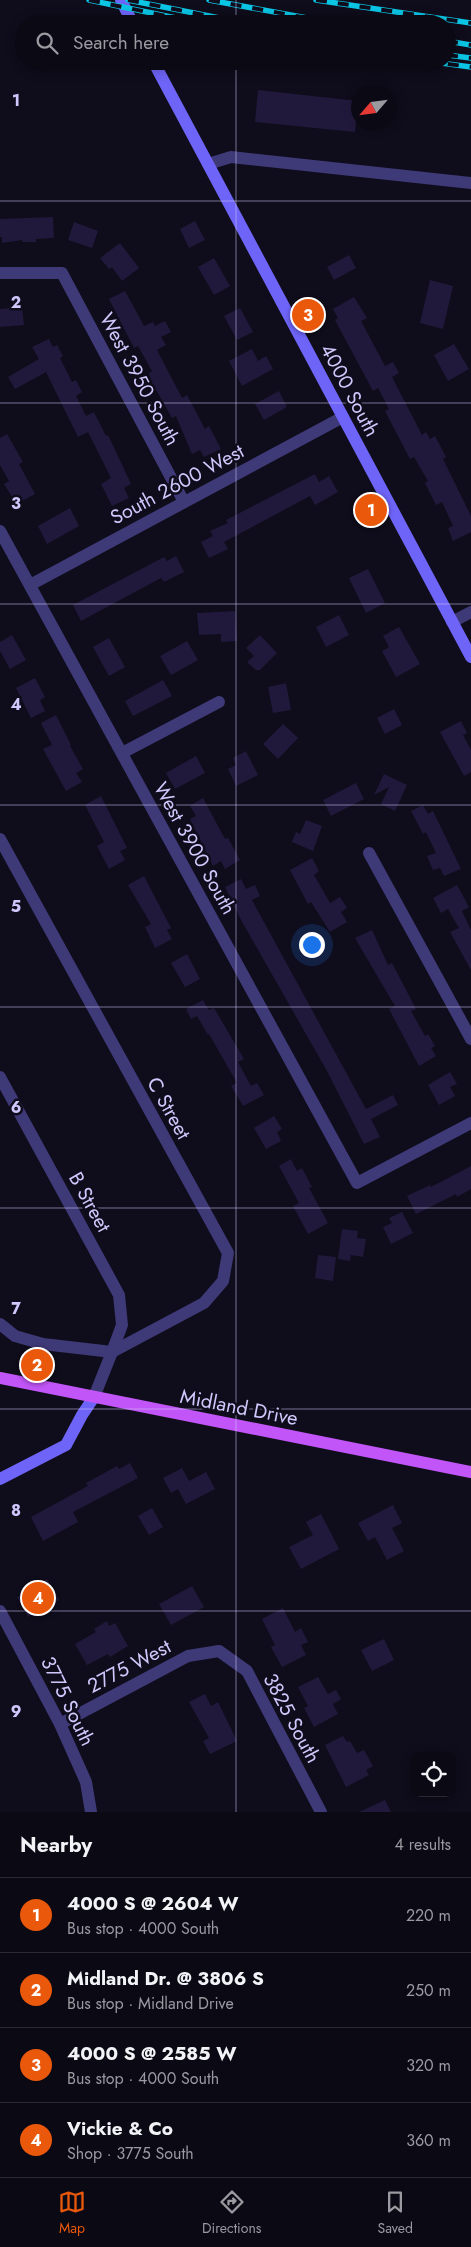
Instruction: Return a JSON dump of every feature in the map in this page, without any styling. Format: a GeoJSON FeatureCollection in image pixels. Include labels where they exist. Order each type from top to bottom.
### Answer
{"type":"FeatureCollection","features":[{"type":"Feature","properties":{"kind":"main road","name":"Midland Drive"},"geometry":{"type":"LineString","coordinates":[[0,1378],[471,1472]]}},
{"type":"Feature","properties":{"kind":"street"},"geometry":{"type":"LineString","coordinates":[[121,0],[128,15]]}},
{"type":"Feature","properties":{"kind":"street","name":"4000 South"},"geometry":{"type":"LineString","coordinates":[[158,70],[471,656]]}},
{"type":"Feature","properties":{"kind":"street"},"geometry":{"type":"LineString","coordinates":[[208,164],[231,157],[471,183]]}},
{"type":"Feature","properties":{"kind":"street","name":"West 3950 South"},"geometry":{"type":"LineString","coordinates":[[0,273],[62,273],[184,502]]}},
{"type":"Feature","properties":{"kind":"street","name":"South 2600 West"},"geometry":{"type":"LineString","coordinates":[[30,585],[343,416]]}},
{"type":"Feature","properties":{"kind":"street","name":"West 3900 South"},"geometry":{"type":"LineString","coordinates":[[0,531],[357,1183],[471,1123]]}},
{"type":"Feature","properties":{"kind":"street"},"geometry":{"type":"LineString","coordinates":[[452,622],[471,612]]}},
{"type":"Feature","properties":{"kind":"street"},"geometry":{"type":"LineString","coordinates":[[122,753],[219,702]]}},
{"type":"Feature","properties":{"kind":"street","name":"C Street"},"geometry":{"type":"LineString","coordinates":[[0,839],[228,1253],[223,1281],[204,1302],[112,1352]]}},
{"type":"Feature","properties":{"kind":"street"},"geometry":{"type":"LineString","coordinates":[[369,853],[471,1039]]}},
{"type":"Feature","properties":{"kind":"street","name":"B Street"},"geometry":{"type":"LineString","coordinates":[[0,1077],[119,1294],[122,1325],[94,1397]]}},
{"type":"Feature","properties":{"kind":"street"},"geometry":{"type":"LineString","coordinates":[[0,1324],[16,1336],[43,1344],[112,1352]]}},
{"type":"Feature","properties":{"kind":"street"},"geometry":{"type":"LineString","coordinates":[[0,1478],[66,1446],[94,1397]]}},
{"type":"Feature","properties":{"kind":"street","name":"3775 South"},"geometry":{"type":"LineString","coordinates":[[0,1611],[60,1724],[86,1782],[92,1812]]}},
{"type":"Feature","properties":{"kind":"street","name":"2775 West"},"geometry":{"type":"LineString","coordinates":[[60,1724],[188,1656],[219,1651]]}},
{"type":"Feature","properties":{"kind":"street","name":"3825 South"},"geometry":{"type":"LineString","coordinates":[[219,1651],[247,1672],[321,1812]]}},
{"type":"Feature","properties":{"kind":"building"},"geometry":{"type":"Polygon","coordinates":[[[258,90],[351,100],[351,130],[355,130],[355,132],[255,122],[258,90]]]}},
{"type":"Feature","properties":{"kind":"building"},"geometry":{"type":"Polygon","coordinates":[[[53,217],[54,238],[36,239],[36,242],[22,242],[22,240],[2,243],[0,219],[53,217]]]}},
{"type":"Feature","properties":{"kind":"building"},"geometry":{"type":"Polygon","coordinates":[[[195,221],[205,240],[189,248],[180,229],[195,221]]]}},
{"type":"Feature","properties":{"kind":"building"},"geometry":{"type":"Polygon","coordinates":[[[74,222],[98,231],[92,248],[68,240],[74,222]]]}},
{"type":"Feature","properties":{"kind":"building"},"geometry":{"type":"Polygon","coordinates":[[[120,243],[139,268],[122,281],[112,267],[109,269],[100,258],[120,243]]]}},
{"type":"Feature","properties":{"kind":"building"},"geometry":{"type":"Polygon","coordinates":[[[349,255],[356,268],[334,280],[327,267],[349,255]]]}},
{"type":"Feature","properties":{"kind":"building"},"geometry":{"type":"Polygon","coordinates":[[[214,258],[230,286],[214,295],[198,267],[214,258]]]}},
{"type":"Feature","properties":{"kind":"building"},"geometry":{"type":"Polygon","coordinates":[[[430,280],[453,286],[443,329],[420,323],[430,280]]]}},
{"type":"Feature","properties":{"kind":"building"},"geometry":{"type":"Polygon","coordinates":[[[125,291],[144,326],[153,322],[155,326],[165,321],[171,332],[161,337],[166,345],[157,350],[182,398],[187,395],[205,429],[209,426],[221,449],[204,457],[200,450],[192,454],[176,416],[172,418],[151,381],[149,373],[152,371],[138,346],[134,348],[109,299],[125,291]]]}},
{"type":"Feature","properties":{"kind":"building"},"geometry":{"type":"Polygon","coordinates":[[[354,297],[367,318],[361,321],[385,366],[393,362],[399,373],[392,377],[422,435],[426,432],[430,439],[435,436],[446,457],[443,459],[471,516],[471,532],[453,541],[448,528],[453,526],[442,502],[436,505],[425,483],[428,481],[414,457],[410,459],[385,411],[389,409],[378,388],[373,391],[335,320],[338,318],[333,309],[354,297]]]}},
{"type":"Feature","properties":{"kind":"building"},"geometry":{"type":"Polygon","coordinates":[[[22,307],[24,325],[0,327],[0,309],[22,307]]]}},
{"type":"Feature","properties":{"kind":"building"},"geometry":{"type":"Polygon","coordinates":[[[240,308],[253,332],[237,340],[224,316],[240,308]]]}},
{"type":"Feature","properties":{"kind":"building"},"geometry":{"type":"Polygon","coordinates":[[[49,339],[53,347],[57,345],[63,356],[60,358],[72,382],[76,380],[82,392],[76,396],[86,416],[94,412],[106,436],[108,435],[131,484],[124,488],[129,498],[112,506],[101,484],[111,478],[88,432],[78,437],[46,372],[15,389],[8,377],[39,359],[32,347],[49,339]]]}},
{"type":"Feature","properties":{"kind":"building"},"geometry":{"type":"Polygon","coordinates":[[[454,344],[469,369],[448,381],[434,355],[454,344]]]}},
{"type":"Feature","properties":{"kind":"building"},"geometry":{"type":"Polygon","coordinates":[[[252,349],[258,361],[266,356],[273,369],[242,386],[229,361],[252,349]]]}},
{"type":"Feature","properties":{"kind":"building"},"geometry":{"type":"Polygon","coordinates":[[[279,391],[287,407],[264,420],[255,404],[279,391]]]}},
{"type":"Feature","properties":{"kind":"building"},"geometry":{"type":"Polygon","coordinates":[[[7,434],[23,462],[19,464],[35,494],[20,502],[16,495],[12,497],[4,484],[9,481],[0,465],[0,438],[7,434]]]}},
{"type":"Feature","properties":{"kind":"building"},"geometry":{"type":"Polygon","coordinates":[[[315,474],[319,482],[329,476],[338,492],[315,505],[310,496],[224,542],[228,549],[209,558],[201,542],[213,536],[210,531],[228,523],[226,520],[315,474]]]}},
{"type":"Feature","properties":{"kind":"building"},"geometry":{"type":"Polygon","coordinates":[[[70,508],[79,526],[47,544],[38,526],[70,508]]]}},
{"type":"Feature","properties":{"kind":"building"},"geometry":{"type":"Polygon","coordinates":[[[176,556],[184,572],[164,582],[161,578],[81,621],[73,605],[164,557],[167,561],[176,556]]]}},
{"type":"Feature","properties":{"kind":"building"},"geometry":{"type":"Polygon","coordinates":[[[368,569],[385,603],[366,613],[349,578],[368,569]]]}},
{"type":"Feature","properties":{"kind":"building"},"geometry":{"type":"Polygon","coordinates":[[[235,611],[237,641],[221,642],[221,634],[199,635],[197,613],[235,611]]]}},
{"type":"Feature","properties":{"kind":"building"},"geometry":{"type":"Polygon","coordinates":[[[339,615],[349,635],[326,647],[316,627],[339,615]]]}},
{"type":"Feature","properties":{"kind":"building"},"geometry":{"type":"Polygon","coordinates":[[[399,627],[420,664],[396,677],[382,651],[389,647],[383,636],[399,627]]]}},
{"type":"Feature","properties":{"kind":"building"},"geometry":{"type":"Polygon","coordinates":[[[12,635],[26,660],[10,669],[0,651],[0,642],[12,635]]]}},
{"type":"Feature","properties":{"kind":"building"},"geometry":{"type":"Polygon","coordinates":[[[260,635],[277,653],[260,670],[256,670],[247,662],[254,656],[246,648],[260,635]]]}},
{"type":"Feature","properties":{"kind":"building"},"geometry":{"type":"Polygon","coordinates":[[[109,638],[125,667],[109,676],[93,647],[109,638]]]}},
{"type":"Feature","properties":{"kind":"building"},"geometry":{"type":"Polygon","coordinates":[[[187,641],[198,660],[171,675],[160,656],[187,641]]]}},
{"type":"Feature","properties":{"kind":"building"},"geometry":{"type":"Polygon","coordinates":[[[35,678],[45,697],[40,700],[45,711],[31,718],[16,688],[35,678]]]}},
{"type":"Feature","properties":{"kind":"building"},"geometry":{"type":"Polygon","coordinates":[[[163,680],[172,696],[133,716],[125,701],[163,680]]]}},
{"type":"Feature","properties":{"kind":"building"},"geometry":{"type":"Polygon","coordinates":[[[286,683],[291,710],[273,713],[268,687],[286,683]]]}},
{"type":"Feature","properties":{"kind":"building"},"geometry":{"type":"Polygon","coordinates":[[[394,709],[402,725],[385,734],[377,718],[394,709]]]}},
{"type":"Feature","properties":{"kind":"building"},"geometry":{"type":"Polygon","coordinates":[[[56,715],[83,769],[76,773],[82,782],[66,791],[43,749],[52,745],[41,723],[56,715]]]}},
{"type":"Feature","properties":{"kind":"building"},"geometry":{"type":"Polygon","coordinates":[[[461,721],[467,733],[463,735],[471,750],[471,772],[464,776],[440,732],[461,721]]]}},
{"type":"Feature","properties":{"kind":"building"},"geometry":{"type":"Polygon","coordinates":[[[283,724],[298,738],[278,759],[263,744],[283,724]]]}},
{"type":"Feature","properties":{"kind":"building"},"geometry":{"type":"Polygon","coordinates":[[[246,751],[258,775],[236,786],[228,769],[236,765],[233,758],[246,751]]]}},
{"type":"Feature","properties":{"kind":"building"},"geometry":{"type":"Polygon","coordinates":[[[196,756],[205,773],[175,789],[166,773],[196,756]]]}},
{"type":"Feature","properties":{"kind":"building"},"geometry":{"type":"Polygon","coordinates":[[[384,774],[407,785],[395,811],[381,804],[389,787],[374,795],[384,774]]]}},
{"type":"Feature","properties":{"kind":"building"},"geometry":{"type":"Polygon","coordinates":[[[356,783],[364,799],[331,816],[323,800],[356,783]]]}},
{"type":"Feature","properties":{"kind":"building"},"geometry":{"type":"Polygon","coordinates":[[[101,796],[127,848],[120,851],[125,860],[109,869],[97,846],[104,842],[85,805],[101,796]]]}},
{"type":"Feature","properties":{"kind":"building"},"geometry":{"type":"Polygon","coordinates":[[[203,798],[225,839],[228,838],[240,860],[225,869],[221,861],[213,866],[190,819],[196,816],[190,806],[203,798]]]}},
{"type":"Feature","properties":{"kind":"building"},"geometry":{"type":"Polygon","coordinates":[[[423,805],[428,814],[433,811],[461,869],[444,876],[440,868],[433,870],[427,856],[436,853],[426,832],[423,834],[411,811],[423,805]]]}},
{"type":"Feature","properties":{"kind":"building"},"geometry":{"type":"Polygon","coordinates":[[[306,820],[322,826],[313,851],[292,842],[296,832],[300,834],[306,820]]]}},
{"type":"Feature","properties":{"kind":"building"},"geometry":{"type":"Polygon","coordinates":[[[312,858],[319,871],[314,875],[330,903],[340,897],[347,908],[341,912],[347,922],[330,932],[311,902],[308,904],[290,870],[312,858]]]}},
{"type":"Feature","properties":{"kind":"building"},"geometry":{"type":"Polygon","coordinates":[[[144,876],[171,928],[167,930],[172,939],[155,948],[145,927],[151,924],[128,885],[144,876]]]}},
{"type":"Feature","properties":{"kind":"building"},"geometry":{"type":"Polygon","coordinates":[[[241,879],[246,889],[255,885],[260,896],[252,900],[366,1109],[393,1095],[398,1105],[371,1119],[380,1137],[364,1144],[327,1071],[241,920],[225,887],[241,879]]]}},
{"type":"Feature","properties":{"kind":"building"},"geometry":{"type":"Polygon","coordinates":[[[457,885],[469,907],[462,911],[471,930],[471,970],[450,932],[459,928],[448,909],[441,913],[433,898],[457,885]]]}},
{"type":"Feature","properties":{"kind":"building"},"geometry":{"type":"Polygon","coordinates":[[[372,930],[388,965],[392,963],[416,1009],[411,1011],[425,1036],[428,1034],[435,1046],[431,1048],[436,1056],[419,1066],[389,1009],[395,1006],[355,938],[372,930]]]}},
{"type":"Feature","properties":{"kind":"building"},"geometry":{"type":"Polygon","coordinates":[[[187,954],[200,979],[185,987],[171,963],[187,954]]]}},
{"type":"Feature","properties":{"kind":"building"},"geometry":{"type":"Polygon","coordinates":[[[203,1000],[209,1010],[214,1008],[244,1059],[238,1062],[251,1086],[257,1083],[264,1095],[243,1106],[231,1086],[237,1083],[209,1034],[197,1016],[191,1019],[186,1009],[203,1000]]]}},
{"type":"Feature","properties":{"kind":"building"},"geometry":{"type":"Polygon","coordinates":[[[450,1072],[457,1084],[450,1087],[455,1096],[439,1105],[428,1085],[450,1072]]]}},
{"type":"Feature","properties":{"kind":"building"},"geometry":{"type":"Polygon","coordinates":[[[274,1116],[282,1129],[277,1132],[281,1141],[266,1149],[254,1128],[274,1116]]]}},
{"type":"Feature","properties":{"kind":"building"},"geometry":{"type":"Polygon","coordinates":[[[291,1159],[297,1171],[302,1168],[312,1187],[309,1188],[328,1223],[308,1234],[293,1206],[299,1203],[279,1166],[291,1159]]]}},
{"type":"Feature","properties":{"kind":"building"},"geometry":{"type":"Polygon","coordinates":[[[471,1166],[471,1189],[457,1197],[456,1194],[416,1214],[407,1196],[430,1185],[431,1187],[471,1166]]]}},
{"type":"Feature","properties":{"kind":"building"},"geometry":{"type":"Polygon","coordinates":[[[402,1212],[413,1233],[391,1244],[383,1227],[392,1223],[389,1218],[402,1212]]]}},
{"type":"Feature","properties":{"kind":"building"},"geometry":{"type":"Polygon","coordinates":[[[342,1229],[358,1231],[357,1238],[366,1239],[363,1257],[351,1255],[350,1261],[338,1259],[342,1229]]]}},
{"type":"Feature","properties":{"kind":"building"},"geometry":{"type":"Polygon","coordinates":[[[318,1255],[336,1257],[333,1281],[315,1278],[318,1255]]]}},
{"type":"Feature","properties":{"kind":"building"},"geometry":{"type":"Polygon","coordinates":[[[130,1463],[138,1478],[73,1512],[78,1522],[43,1541],[31,1517],[88,1486],[86,1483],[117,1466],[119,1469],[130,1463]]]}},
{"type":"Feature","properties":{"kind":"building"},"geometry":{"type":"Polygon","coordinates":[[[182,1468],[189,1481],[206,1472],[215,1489],[186,1504],[178,1489],[171,1493],[163,1478],[182,1468]]]}},
{"type":"Feature","properties":{"kind":"building"},"geometry":{"type":"Polygon","coordinates":[[[393,1505],[402,1523],[392,1528],[404,1551],[387,1560],[375,1537],[368,1541],[358,1523],[393,1505]]]}},
{"type":"Feature","properties":{"kind":"building"},"geometry":{"type":"Polygon","coordinates":[[[152,1508],[163,1527],[149,1535],[138,1516],[152,1508]]]}},
{"type":"Feature","properties":{"kind":"building"},"geometry":{"type":"Polygon","coordinates":[[[321,1514],[339,1549],[301,1569],[289,1547],[313,1535],[306,1522],[321,1514]]]}},
{"type":"Feature","properties":{"kind":"building"},"geometry":{"type":"Polygon","coordinates":[[[47,1579],[59,1600],[28,1617],[17,1597],[47,1579]]]}},
{"type":"Feature","properties":{"kind":"building"},"geometry":{"type":"Polygon","coordinates":[[[192,1586],[204,1607],[171,1625],[159,1604],[192,1586]]]}},
{"type":"Feature","properties":{"kind":"building"},"geometry":{"type":"Polygon","coordinates":[[[283,1608],[295,1632],[301,1628],[308,1642],[301,1645],[306,1655],[282,1667],[271,1647],[275,1645],[262,1619],[283,1608]]]}},
{"type":"Feature","properties":{"kind":"building"},"geometry":{"type":"Polygon","coordinates":[[[107,1621],[109,1626],[115,1623],[128,1646],[110,1657],[108,1654],[87,1665],[75,1644],[96,1632],[94,1629],[107,1621]]]}},
{"type":"Feature","properties":{"kind":"building"},"geometry":{"type":"Polygon","coordinates":[[[384,1639],[394,1660],[372,1671],[361,1650],[384,1639]]]}},
{"type":"Feature","properties":{"kind":"building"},"geometry":{"type":"Polygon","coordinates":[[[318,1677],[328,1694],[336,1690],[341,1699],[333,1704],[338,1714],[314,1727],[304,1708],[308,1706],[298,1687],[318,1677]]]}},
{"type":"Feature","properties":{"kind":"building"},"geometry":{"type":"Polygon","coordinates":[[[205,1694],[211,1706],[218,1702],[237,1741],[210,1754],[203,1741],[209,1738],[189,1702],[205,1694]]]}},
{"type":"Feature","properties":{"kind":"building"},"geometry":{"type":"Polygon","coordinates":[[[343,1736],[347,1742],[350,1741],[357,1753],[364,1750],[373,1766],[366,1770],[369,1775],[346,1787],[325,1745],[343,1736]]]}},
{"type":"Feature","properties":{"kind":"building"},"geometry":{"type":"Polygon","coordinates":[[[385,1800],[391,1812],[359,1812],[385,1800]]]}},
{"type":"Feature","properties":{"kind":"railway"},"geometry":{"type":"LineString","coordinates":[[89,0],[162,15]]}},
{"type":"Feature","properties":{"kind":"railway"},"geometry":{"type":"LineString","coordinates":[[128,0],[204,15]]}},
{"type":"Feature","properties":{"kind":"railway"},"geometry":{"type":"LineString","coordinates":[[209,0],[291,15]]}},
{"type":"Feature","properties":{"kind":"railway"},"geometry":{"type":"LineString","coordinates":[[316,0],[417,15]]}},
{"type":"Feature","properties":{"kind":"railway"},"geometry":{"type":"LineString","coordinates":[[456,21],[471,23]]}},
{"type":"Feature","properties":{"kind":"railway"},"geometry":{"type":"LineString","coordinates":[[456,42],[471,45]]}},
{"type":"Feature","properties":{"kind":"railway"},"geometry":{"type":"LineString","coordinates":[[456,56],[471,58]]}},
{"type":"Feature","properties":{"kind":"railway"},"geometry":{"type":"LineString","coordinates":[[456,65],[471,67]]}},
{"type":"Feature","properties":{"kind":"place","name":"4000 S @ 2585 W"},"geometry":{"type":"Point","coordinates":[308,315]}},
{"type":"Feature","properties":{"kind":"place","name":"4000 S @ 2604 W"},"geometry":{"type":"Point","coordinates":[371,510]}},
{"type":"Feature","properties":{"kind":"place","name":"Midland Dr. @ 3806 S"},"geometry":{"type":"Point","coordinates":[37,1365]}},
{"type":"Feature","properties":{"kind":"place","name":"Vickie & Co"},"geometry":{"type":"Point","coordinates":[38,1598]}}]}
